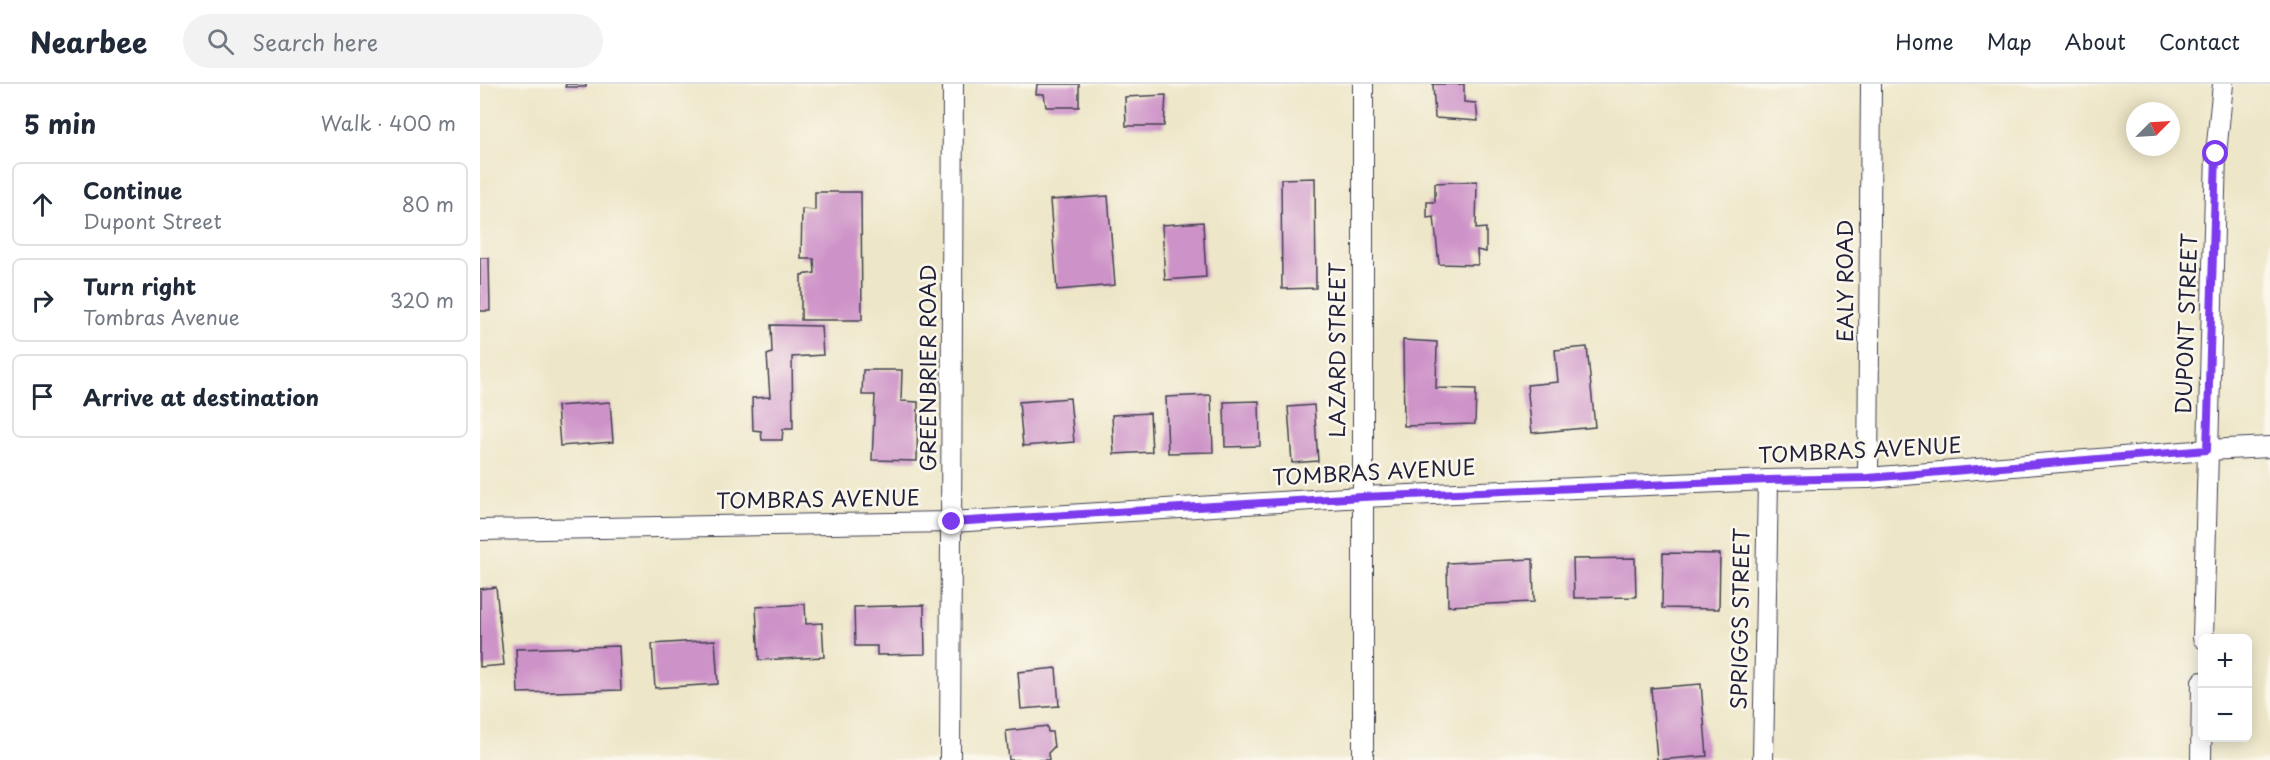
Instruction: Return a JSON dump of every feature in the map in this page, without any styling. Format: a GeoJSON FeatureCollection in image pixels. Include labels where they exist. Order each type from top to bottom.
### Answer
{"type":"FeatureCollection","features":[{"type":"Feature","properties":{"kind":"street","name":"GREENBRIER ROAD"},"geometry":{"type":"LineString","coordinates":[[950,760],[953,84]]}},
{"type":"Feature","properties":{"kind":"street","name":"LAZARD STREET"},"geometry":{"type":"LineString","coordinates":[[1363,84],[1363,760]]}},
{"type":"Feature","properties":{"kind":"street","name":"EALY ROAD"},"geometry":{"type":"LineString","coordinates":[[1868,478],[1871,84]]}},
{"type":"Feature","properties":{"kind":"street","name":"DUPONT STREET"},"geometry":{"type":"LineString","coordinates":[[2203,634],[2216,154],[2223,84]]}},
{"type":"Feature","properties":{"kind":"street","name":"TOMBRAS AVENUE"},"geometry":{"type":"LineString","coordinates":[[480,530],[952,522],[1362,497],[1868,478],[2207,450],[2270,447]]}},
{"type":"Feature","properties":{"kind":"street","name":"SPRIGGS STREET"},"geometry":{"type":"LineString","coordinates":[[1763,760],[1768,480]]}},
{"type":"Feature","properties":{"kind":"street"},"geometry":{"type":"LineString","coordinates":[[2201,760],[2202,688]]}},
{"type":"Feature","properties":{"kind":"building"},"geometry":{"type":"Polygon","coordinates":[[[566,84],[586,84],[586,87],[565,87],[566,84]]]}},
{"type":"Feature","properties":{"kind":"building"},"geometry":{"type":"Polygon","coordinates":[[[1037,84],[1079,84],[1079,107],[1046,107],[1044,94],[1036,94],[1037,84]]]}},
{"type":"Feature","properties":{"kind":"building"},"geometry":{"type":"Polygon","coordinates":[[[1433,84],[1464,84],[1464,102],[1476,103],[1478,121],[1435,118],[1433,84]]]}},
{"type":"Feature","properties":{"kind":"building"},"geometry":{"type":"Polygon","coordinates":[[[1166,95],[1164,126],[1126,126],[1125,97],[1166,95]]]}},
{"type":"Feature","properties":{"kind":"building"},"geometry":{"type":"Polygon","coordinates":[[[1315,178],[1316,288],[1282,289],[1281,179],[1315,178]]]}},
{"type":"Feature","properties":{"kind":"building"},"geometry":{"type":"Polygon","coordinates":[[[1477,181],[1476,229],[1486,228],[1486,252],[1477,250],[1478,265],[1439,264],[1434,217],[1427,218],[1427,202],[1435,202],[1435,183],[1477,181]]]}},
{"type":"Feature","properties":{"kind":"building"},"geometry":{"type":"Polygon","coordinates":[[[815,192],[861,192],[862,320],[801,320],[801,275],[815,273],[814,259],[801,259],[802,209],[815,210],[815,192]]]}},
{"type":"Feature","properties":{"kind":"building"},"geometry":{"type":"Polygon","coordinates":[[[1108,196],[1115,285],[1057,290],[1050,200],[1108,196]]]}},
{"type":"Feature","properties":{"kind":"building"},"geometry":{"type":"Polygon","coordinates":[[[1203,222],[1206,277],[1165,280],[1162,225],[1203,222]]]}},
{"type":"Feature","properties":{"kind":"building"},"geometry":{"type":"Polygon","coordinates":[[[480,258],[489,258],[490,311],[480,311],[480,258]]]}},
{"type":"Feature","properties":{"kind":"building"},"geometry":{"type":"Polygon","coordinates":[[[771,325],[821,326],[823,355],[792,357],[793,429],[783,429],[782,440],[762,440],[761,431],[753,430],[752,398],[770,397],[767,355],[772,353],[771,325]]]}},
{"type":"Feature","properties":{"kind":"building"},"geometry":{"type":"Polygon","coordinates":[[[1403,340],[1437,342],[1436,388],[1476,389],[1475,424],[1404,426],[1403,340]]]}},
{"type":"Feature","properties":{"kind":"building"},"geometry":{"type":"Polygon","coordinates":[[[1587,347],[1595,427],[1532,433],[1527,385],[1558,382],[1555,350],[1587,347]]]}},
{"type":"Feature","properties":{"kind":"building"},"geometry":{"type":"Polygon","coordinates":[[[863,370],[902,370],[901,401],[918,402],[917,461],[872,460],[875,395],[862,395],[863,370]]]}},
{"type":"Feature","properties":{"kind":"building"},"geometry":{"type":"Polygon","coordinates":[[[1211,395],[1213,452],[1168,453],[1166,397],[1211,395]]]}},
{"type":"Feature","properties":{"kind":"building"},"geometry":{"type":"Polygon","coordinates":[[[1070,398],[1074,442],[1023,446],[1019,402],[1070,398]]]}},
{"type":"Feature","properties":{"kind":"building"},"geometry":{"type":"Polygon","coordinates":[[[1259,401],[1260,446],[1225,447],[1224,402],[1259,401]]]}},
{"type":"Feature","properties":{"kind":"building"},"geometry":{"type":"Polygon","coordinates":[[[610,402],[613,442],[560,446],[557,406],[610,402]]]}},
{"type":"Feature","properties":{"kind":"building"},"geometry":{"type":"Polygon","coordinates":[[[1314,405],[1318,461],[1292,463],[1288,407],[1314,405]]]}},
{"type":"Feature","properties":{"kind":"building"},"geometry":{"type":"Polygon","coordinates":[[[1150,413],[1152,452],[1114,454],[1112,415],[1150,413]]]}},
{"type":"Feature","properties":{"kind":"building"},"geometry":{"type":"Polygon","coordinates":[[[1663,553],[1720,554],[1719,609],[1662,608],[1663,553]]]}},
{"type":"Feature","properties":{"kind":"building"},"geometry":{"type":"Polygon","coordinates":[[[1635,558],[1636,597],[1574,598],[1573,559],[1635,558]]]}},
{"type":"Feature","properties":{"kind":"building"},"geometry":{"type":"Polygon","coordinates":[[[1533,559],[1534,602],[1448,606],[1447,563],[1533,559]]]}},
{"type":"Feature","properties":{"kind":"building"},"geometry":{"type":"Polygon","coordinates":[[[496,587],[504,665],[480,667],[480,589],[496,587]]]}},
{"type":"Feature","properties":{"kind":"building"},"geometry":{"type":"Polygon","coordinates":[[[805,604],[806,624],[822,623],[824,657],[759,660],[756,607],[805,604]]]}},
{"type":"Feature","properties":{"kind":"building"},"geometry":{"type":"Polygon","coordinates":[[[924,605],[925,654],[877,655],[877,646],[855,646],[854,607],[924,605]]]}},
{"type":"Feature","properties":{"kind":"building"},"geometry":{"type":"Polygon","coordinates":[[[715,640],[718,684],[655,688],[652,644],[715,640]]]}},
{"type":"Feature","properties":{"kind":"building"},"geometry":{"type":"Polygon","coordinates":[[[619,646],[621,690],[518,693],[516,649],[619,646]]]}},
{"type":"Feature","properties":{"kind":"building"},"geometry":{"type":"Polygon","coordinates":[[[1056,668],[1059,706],[1021,709],[1018,672],[1056,668]]]}},
{"type":"Feature","properties":{"kind":"building"},"geometry":{"type":"Polygon","coordinates":[[[1701,684],[1707,756],[1657,760],[1651,688],[1701,684]]]}},
{"type":"Feature","properties":{"kind":"building"},"geometry":{"type":"Polygon","coordinates":[[[1047,726],[1048,732],[1052,732],[1054,747],[1048,753],[1049,760],[1009,760],[1006,731],[1047,726]]]}},
{"type":"Feature","properties":{"kind":"route"},"geometry":{"type":"LineString","coordinates":[[952,522],[1362,497],[1868,478],[2207,450],[2216,154]]}}]}
